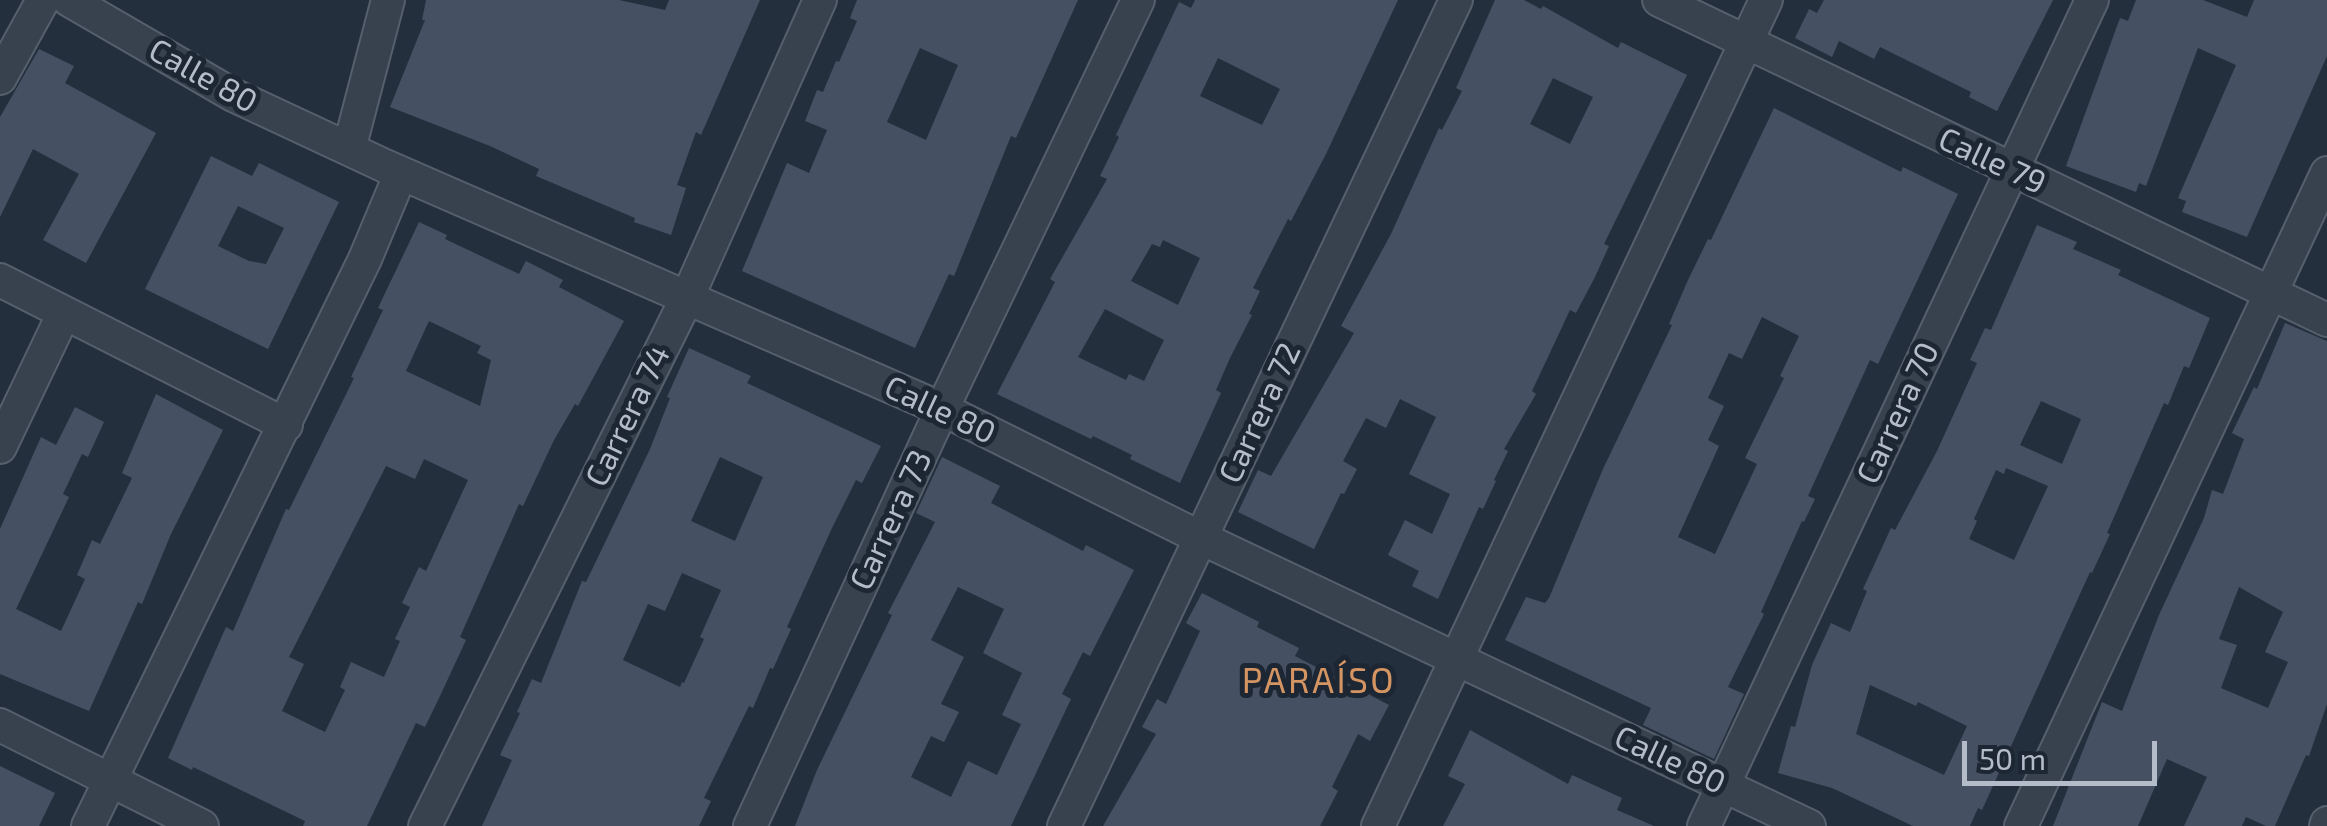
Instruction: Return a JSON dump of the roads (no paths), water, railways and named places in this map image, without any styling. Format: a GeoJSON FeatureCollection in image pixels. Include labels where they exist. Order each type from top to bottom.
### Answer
{"type":"FeatureCollection","features":[{"type":"Feature","properties":{"kind":"street"},"geometry":{"type":"LineString","coordinates":[[0,78],[43,0]]}},
{"type":"Feature","properties":{"kind":"street","name":"Calle 80"},"geometry":{"type":"LineString","coordinates":[[68,0],[234,96],[942,409],[1201,538],[1810,826]]}},
{"type":"Feature","properties":{"kind":"street"},"geometry":{"type":"LineString","coordinates":[[348,149],[388,0]]}},
{"type":"Feature","properties":{"kind":"street","name":"Carrera 74"},"geometry":{"type":"LineString","coordinates":[[426,826],[688,296],[820,0]]}},
{"type":"Feature","properties":{"kind":"street","name":"Carrera 73"},"geometry":{"type":"LineString","coordinates":[[750,826],[942,409],[1138,0]]}},
{"type":"Feature","properties":{"kind":"street","name":"Carrera 72"},"geometry":{"type":"LineString","coordinates":[[1064,826],[1456,0]]}},
{"type":"Feature","properties":{"kind":"street","name":"Calle 79"},"geometry":{"type":"LineString","coordinates":[[1658,0],[2327,320]]}},
{"type":"Feature","properties":{"kind":"street"},"geometry":{"type":"LineString","coordinates":[[1378,826],[1766,0]]}},
{"type":"Feature","properties":{"kind":"street","name":"Carrera 70"},"geometry":{"type":"LineString","coordinates":[[1704,826],[2092,0]]}},
{"type":"Feature","properties":{"kind":"street"},"geometry":{"type":"LineString","coordinates":[[88,826],[286,424],[365,259],[401,173]]}},
{"type":"Feature","properties":{"kind":"street"},"geometry":{"type":"LineString","coordinates":[[2021,826],[2327,173]]}},
{"type":"Feature","properties":{"kind":"street"},"geometry":{"type":"LineString","coordinates":[[0,280],[286,424]]}},
{"type":"Feature","properties":{"kind":"street"},"geometry":{"type":"LineString","coordinates":[[0,447],[64,315]]}},
{"type":"Feature","properties":{"kind":"street"},"geometry":{"type":"LineString","coordinates":[[0,725],[202,826]]}},
{"type":"Feature","properties":{"kind":"district","name":"PARAÍSO"},"geometry":{"type":"Point","coordinates":[1319,681]}}]}
